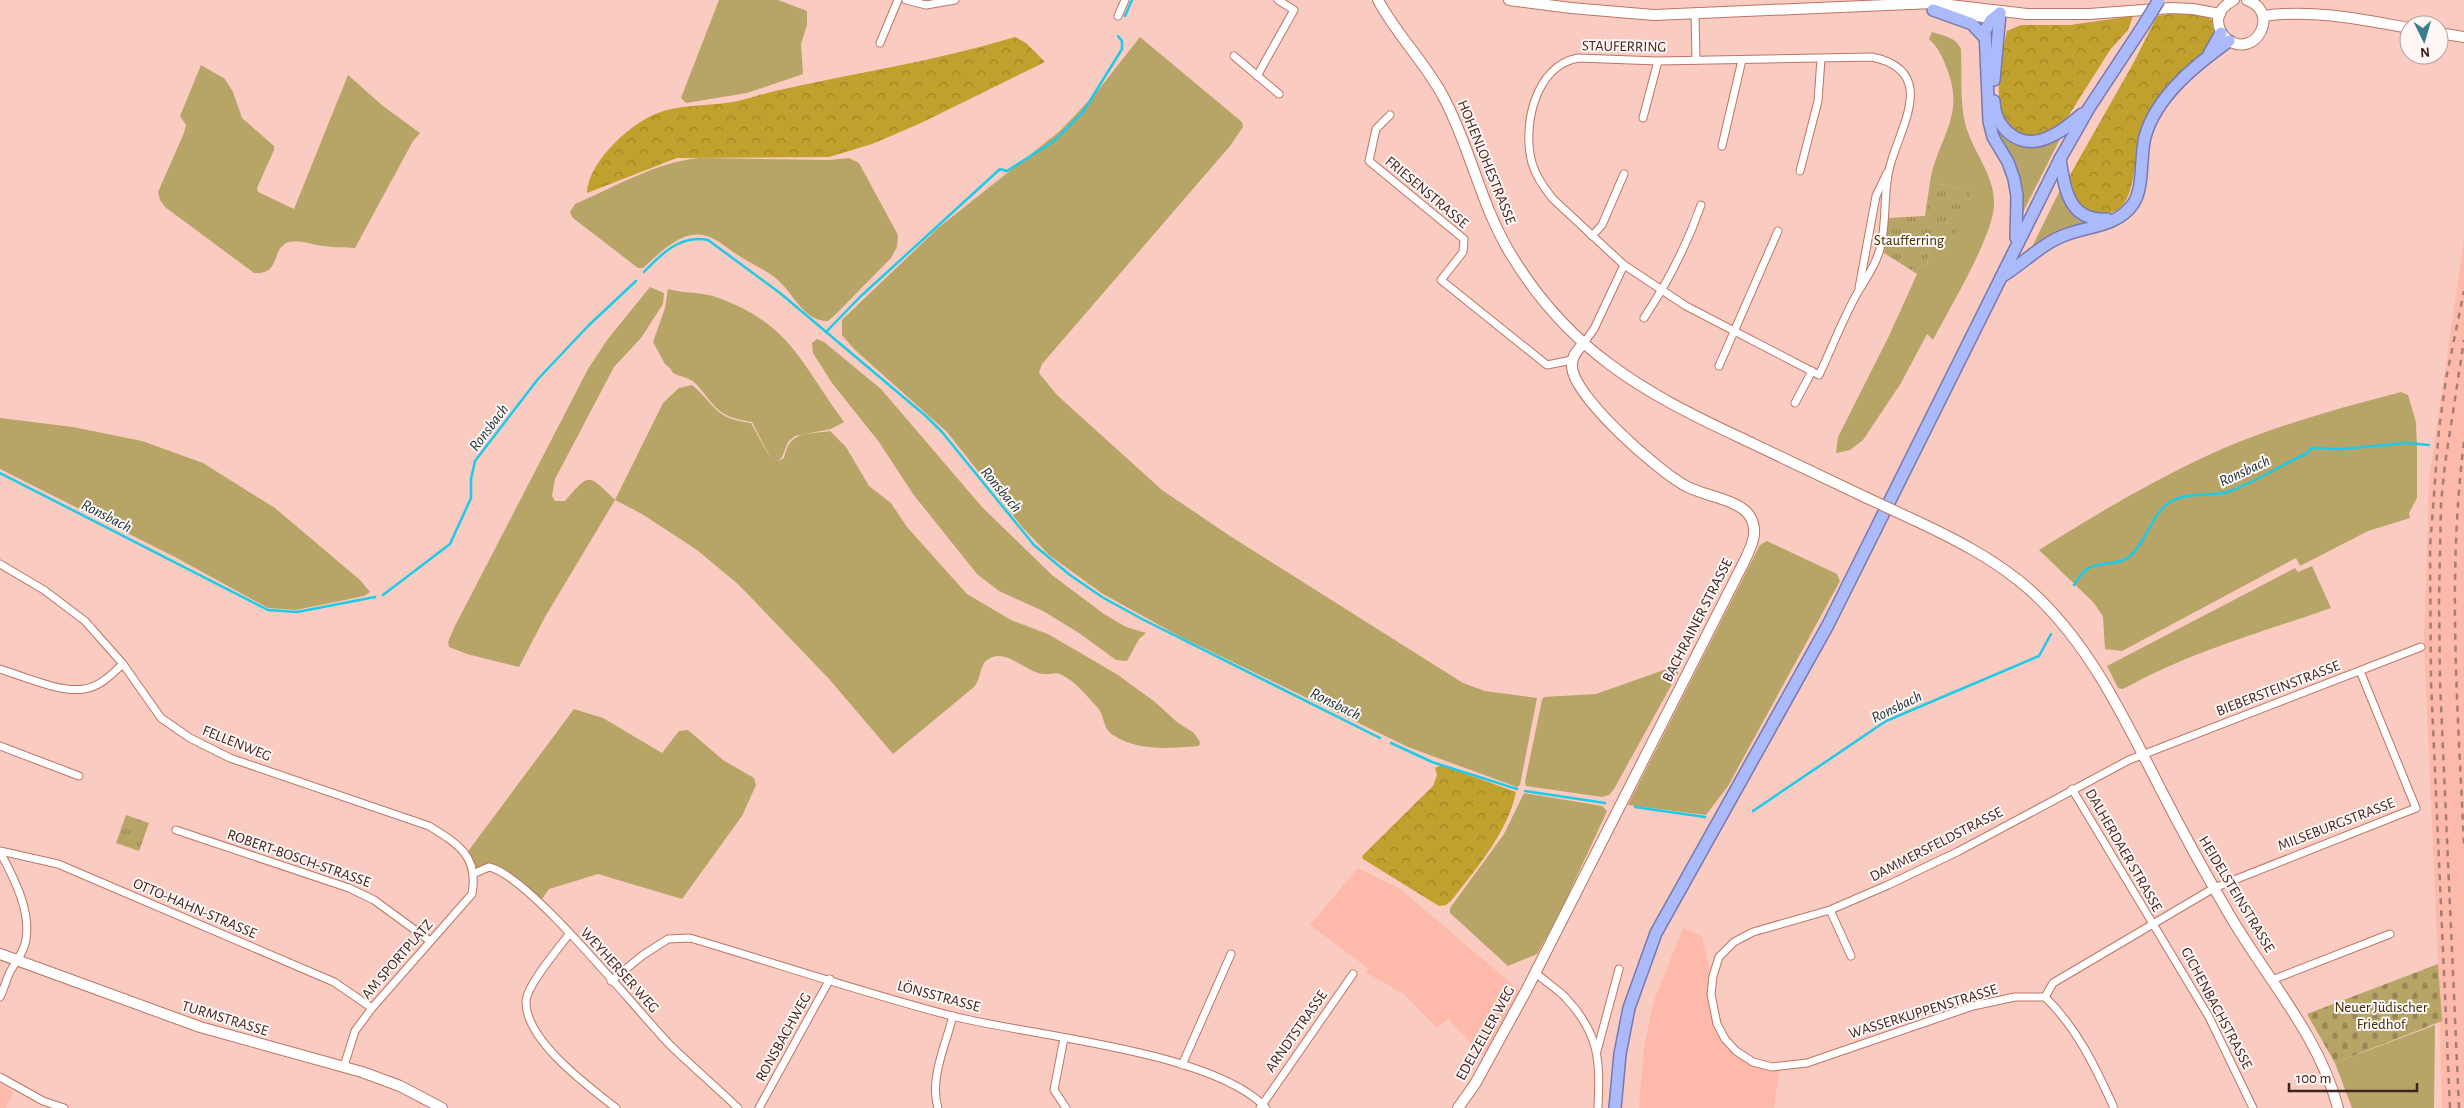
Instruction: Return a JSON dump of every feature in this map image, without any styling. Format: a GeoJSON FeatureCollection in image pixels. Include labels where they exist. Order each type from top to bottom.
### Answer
{"type":"FeatureCollection","features":[{"type":"Feature","properties":{"kind":"highway"},"geometry":{"type":"LineString","coordinates":[[1614,1108],[1620,1054],[1629,1008],[1656,933],[1828,625],[2060,158],[2159,0]]}},
{"type":"Feature","properties":{"kind":"highway"},"geometry":{"type":"LineString","coordinates":[[1933,10],[1972,24],[1985,38]]}},
{"type":"Feature","properties":{"kind":"highway"},"geometry":{"type":"LineString","coordinates":[[2000,13],[1994,77],[1994,105],[1996,117],[2006,131],[2022,140],[2041,141],[2057,134],[2090,108]]}},
{"type":"Feature","properties":{"kind":"highway"},"geometry":{"type":"LineString","coordinates":[[2000,13],[1987,25],[1985,38],[1989,121],[1993,137],[2012,170],[2016,187],[2017,226],[2015,247]]}},
{"type":"Feature","properties":{"kind":"highway"},"geometry":{"type":"LineString","coordinates":[[2001,277],[2062,235],[2106,224],[2129,210],[2137,198],[2145,137],[2154,117],[2170,93],[2225,37]]}},
{"type":"Feature","properties":{"kind":"highway"},"geometry":{"type":"LineString","coordinates":[[2060,158],[2066,192],[2074,208],[2089,218],[2098,220],[2120,216]]}},
{"type":"Feature","properties":{"kind":"main road","name":"HOHENLOHESTRASSE"},"geometry":{"type":"LineString","coordinates":[[1378,0],[1445,99],[1457,126],[1484,203],[1510,253],[1542,299],[1583,344],[1626,378],[1660,398],[1910,518]]}},
{"type":"Feature","properties":{"kind":"main road"},"geometry":{"type":"LineString","coordinates":[[1508,0],[1635,14],[1695,14],[1908,4],[1986,8],[2000,13]]}},
{"type":"Feature","properties":{"kind":"main road"},"geometry":{"type":"LineString","coordinates":[[2234,0],[2223,7],[2218,20],[2225,37],[2239,44],[2254,40],[2262,30],[2263,16],[2256,4],[2247,0]]}},
{"type":"Feature","properties":{"kind":"main road"},"geometry":{"type":"LineString","coordinates":[[1908,4],[1933,10],[1984,17],[2000,13],[2054,15],[2171,8],[2192,9],[2220,14]]}},
{"type":"Feature","properties":{"kind":"main road"},"geometry":{"type":"LineString","coordinates":[[2263,16],[2317,13],[2399,26]]}},
{"type":"Feature","properties":{"kind":"main road"},"geometry":{"type":"LineString","coordinates":[[2449,34],[2464,36]]}},
{"type":"Feature","properties":{"kind":"main road"},"geometry":{"type":"LineString","coordinates":[[1572,360],[1583,344]]}},
{"type":"Feature","properties":{"kind":"main road","name":"BACHRAINER STRASSE"},"geometry":{"type":"LineString","coordinates":[[1535,972],[1744,562],[1754,537],[1750,516],[1740,507],[1700,494],[1684,486],[1652,463],[1623,436],[1599,410],[1576,379],[1572,360]]}},
{"type":"Feature","properties":{"kind":"main road","name":"HEIDELSTEINSTRASSE"},"geometry":{"type":"LineString","coordinates":[[1910,518],[1981,554],[2031,591],[2080,646],[2111,693],[2214,888],[2315,1049],[2338,1108]]}},
{"type":"Feature","properties":{"kind":"main road","name":"TURMSTRASSE"},"geometry":{"type":"LineString","coordinates":[[0,954],[200,1027],[344,1066],[400,1086],[442,1108]]}},
{"type":"Feature","properties":{"kind":"main road","name":"EDELZELLER WEG"},"geometry":{"type":"LineString","coordinates":[[1458,1108],[1475,1084],[1535,972]]}},
{"type":"Feature","properties":{"kind":"street"},"geometry":{"type":"LineString","coordinates":[[880,43],[898,0]]}},
{"type":"Feature","properties":{"kind":"street"},"geometry":{"type":"LineString","coordinates":[[906,0],[926,6],[955,0]]}},
{"type":"Feature","properties":{"kind":"street"},"geometry":{"type":"LineString","coordinates":[[1118,16],[1125,0]]}},
{"type":"Feature","properties":{"kind":"street"},"geometry":{"type":"LineString","coordinates":[[1257,76],[1294,10],[1278,0]]}},
{"type":"Feature","properties":{"kind":"street"},"geometry":{"type":"LineString","coordinates":[[1695,14],[1696,60]]}},
{"type":"Feature","properties":{"kind":"street"},"geometry":{"type":"LineString","coordinates":[[1234,56],[1279,94]]}},
{"type":"Feature","properties":{"kind":"street","name":"STAUFERRING"},"geometry":{"type":"LineString","coordinates":[[1857,294],[1876,196],[1890,166],[1911,109],[1910,91],[1903,74],[1889,62],[1872,57],[1658,61],[1578,58],[1561,64],[1547,79],[1531,111],[1530,148],[1537,175],[1553,199],[1592,236],[1624,265],[1686,306],[1819,375],[1857,294],[1870,275],[1881,245],[1890,166]]}},
{"type":"Feature","properties":{"kind":"street"},"geometry":{"type":"LineString","coordinates":[[1800,171],[1818,101],[1822,59]]}},
{"type":"Feature","properties":{"kind":"street"},"geometry":{"type":"LineString","coordinates":[[1722,146],[1742,60]]}},
{"type":"Feature","properties":{"kind":"street"},"geometry":{"type":"LineString","coordinates":[[1643,118],[1658,61]]}},
{"type":"Feature","properties":{"kind":"street","name":"FRIESENSTRASSE"},"geometry":{"type":"LineString","coordinates":[[1390,115],[1376,129],[1369,162],[1464,239],[1463,252],[1441,280],[1547,365],[1572,360]]}},
{"type":"Feature","properties":{"kind":"street"},"geometry":{"type":"LineString","coordinates":[[1592,236],[1602,225],[1624,174]]}},
{"type":"Feature","properties":{"kind":"street"},"geometry":{"type":"LineString","coordinates":[[1644,318],[1662,290],[1693,228],[1701,204]]}},
{"type":"Feature","properties":{"kind":"street"},"geometry":{"type":"LineString","coordinates":[[1719,366],[1778,231]]}},
{"type":"Feature","properties":{"kind":"street"},"geometry":{"type":"LineString","coordinates":[[1583,344],[1594,329],[1624,265]]}},
{"type":"Feature","properties":{"kind":"street","name":"STAUFERRING"},"geometry":{"type":"LineString","coordinates":[[1795,403],[1812,371]]}},
{"type":"Feature","properties":{"kind":"street","name":"FELLENWEG"},"geometry":{"type":"LineString","coordinates":[[0,564],[44,590],[85,622],[123,664],[161,718],[190,738],[230,758],[429,826],[451,840],[466,854],[475,873]]}},
{"type":"Feature","properties":{"kind":"street","name":"BIEBERSTEINSTRASSE"},"geometry":{"type":"LineString","coordinates":[[2144,754],[2421,647]]}},
{"type":"Feature","properties":{"kind":"street"},"geometry":{"type":"LineString","coordinates":[[0,669],[62,687],[84,689],[104,681],[123,664]]}},
{"type":"Feature","properties":{"kind":"street","name":"MILSEBURGSTRASSE"},"geometry":{"type":"LineString","coordinates":[[2214,888],[2416,808],[2360,671]]}},
{"type":"Feature","properties":{"kind":"street"},"geometry":{"type":"LineString","coordinates":[[0,746],[79,776]]}},
{"type":"Feature","properties":{"kind":"street","name":"DAMMERSFELDSTRASSE"},"geometry":{"type":"LineString","coordinates":[[1734,942],[1753,932],[1830,910],[1888,885],[1959,851],[2072,789],[2144,754]]}},
{"type":"Feature","properties":{"kind":"street","name":"DALHERDAER STRASSE"},"geometry":{"type":"LineString","coordinates":[[2072,789],[2152,924]]}},
{"type":"Feature","properties":{"kind":"street","name":"ROBERT-BOSCH-STRASSE"},"geometry":{"type":"LineString","coordinates":[[176,830],[349,888],[374,900],[430,941]]}},
{"type":"Feature","properties":{"kind":"street"},"geometry":{"type":"LineString","coordinates":[[0,851],[20,896],[26,923],[26,936],[18,960],[0,997]]}},
{"type":"Feature","properties":{"kind":"street","name":"OTTO-HAHN-STRASSE"},"geometry":{"type":"LineString","coordinates":[[0,851],[67,868],[334,982],[372,1008]]}},
{"type":"Feature","properties":{"kind":"street","name":"WEYHERSER WEG"},"geometry":{"type":"LineString","coordinates":[[475,873],[488,867],[507,874],[569,934],[672,1046],[738,1108]]}},
{"type":"Feature","properties":{"kind":"street","name":"AM SPORTPLATZ"},"geometry":{"type":"LineString","coordinates":[[344,1066],[354,1032],[372,1008],[472,894],[475,873]]}},
{"type":"Feature","properties":{"kind":"street"},"geometry":{"type":"LineString","coordinates":[[2114,1108],[2083,1046],[2062,1014],[2045,997],[2053,983],[2214,888]]}},
{"type":"Feature","properties":{"kind":"street"},"geometry":{"type":"LineString","coordinates":[[1830,910],[1851,956]]}},
{"type":"Feature","properties":{"kind":"street","name":"GICHENBACHSTRASSE"},"geometry":{"type":"LineString","coordinates":[[2152,924],[2171,951],[2209,1018],[2253,1108]]}},
{"type":"Feature","properties":{"kind":"street"},"geometry":{"type":"LineString","coordinates":[[569,934],[532,986],[526,1001],[532,1024],[548,1050],[616,1108]]}},
{"type":"Feature","properties":{"kind":"street"},"geometry":{"type":"LineString","coordinates":[[2272,980],[2390,934]]}},
{"type":"Feature","properties":{"kind":"street","name":"LÖNSSTRASSE"},"geometry":{"type":"LineString","coordinates":[[611,981],[643,955],[668,939],[690,938],[953,1016],[1122,1050],[1182,1065],[1228,1081],[1263,1107]]}},
{"type":"Feature","properties":{"kind":"street","name":"WASSERKUPPENSTRASSE"},"geometry":{"type":"LineString","coordinates":[[1734,942],[1719,957],[1713,976],[1712,1001],[1717,1024],[1736,1051],[1753,1062],[1772,1067],[1807,1063],[1973,1006],[2015,997],[2045,997]]}},
{"type":"Feature","properties":{"kind":"street"},"geometry":{"type":"LineString","coordinates":[[1182,1065],[1231,954]]}},
{"type":"Feature","properties":{"kind":"street"},"geometry":{"type":"LineString","coordinates":[[1597,1052],[1619,969]]}},
{"type":"Feature","properties":{"kind":"street"},"geometry":{"type":"LineString","coordinates":[[1535,972],[1564,997],[1590,1028],[1597,1052],[1598,1108]]}},
{"type":"Feature","properties":{"kind":"street","name":"ARNDTSTRASSE"},"geometry":{"type":"LineString","coordinates":[[1263,1107],[1353,974]]}},
{"type":"Feature","properties":{"kind":"street","name":"RONSBACHWEG"},"geometry":{"type":"LineString","coordinates":[[759,1108],[830,979]]}},
{"type":"Feature","properties":{"kind":"street"},"geometry":{"type":"LineString","coordinates":[[938,1108],[935,1096],[936,1078],[953,1016]]}},
{"type":"Feature","properties":{"kind":"street"},"geometry":{"type":"LineString","coordinates":[[1064,1038],[1054,1090],[1066,1108]]}},
{"type":"Feature","properties":{"kind":"street"},"geometry":{"type":"LineString","coordinates":[[0,1077],[43,1101],[64,1108]]}},
{"type":"Feature","properties":{"kind":"shaded area"},"geometry":{"type":"Polygon","coordinates":[[[2464,239],[2464,1108],[2442,1108],[2438,964],[2424,643],[2429,480],[2464,239]]]}},
{"type":"Feature","properties":{"kind":"shaded area"},"geometry":{"type":"Polygon","coordinates":[[[1358,868],[1400,889],[1520,991],[1484,1056],[1448,1019],[1437,1028],[1405,995],[1366,972],[1368,968],[1310,925],[1358,868]]]}},
{"type":"Feature","properties":{"kind":"shaded area"},"geometry":{"type":"Polygon","coordinates":[[[1683,928],[1702,936],[1721,1023],[1736,1047],[1759,1061],[1780,1064],[1774,1108],[1639,1108],[1644,1047],[1654,1001],[1683,928]]]}},
{"type":"Feature","properties":{"kind":"shaded area"},"geometry":{"type":"Polygon","coordinates":[[[0,1084],[13,1092],[6,1108],[0,1108],[0,1084]]]}},
{"type":"Feature","properties":{"kind":"green space"},"geometry":{"type":"Polygon","coordinates":[[[719,0],[778,0],[807,11],[807,25],[801,44],[803,74],[747,93],[686,103],[681,98],[719,0]]]}},
{"type":"Feature","properties":{"kind":"green space"},"geometry":{"type":"Polygon","coordinates":[[[2176,13],[2206,16],[2214,23],[2216,28],[2215,36],[2202,55],[2165,91],[2152,108],[2140,137],[2132,185],[2128,197],[2122,206],[2113,212],[2100,214],[2082,210],[2069,186],[2070,175],[2134,62],[2157,16],[2176,13]]]}},
{"type":"Feature","properties":{"kind":"green space"},"geometry":{"type":"Polygon","coordinates":[[[2133,16],[2128,30],[2110,50],[2064,123],[2050,132],[2032,136],[2017,133],[2007,125],[2001,111],[1999,77],[2007,31],[2021,25],[2070,25],[2133,16]]]}},
{"type":"Feature","properties":{"kind":"green space"},"geometry":{"type":"Polygon","coordinates":[[[1932,32],[1953,39],[1961,49],[1964,118],[1971,140],[1990,182],[1994,204],[1992,217],[1979,252],[1933,340],[1927,334],[1901,383],[1863,440],[1850,450],[1836,453],[1838,437],[1889,336],[1917,274],[1911,270],[1927,265],[1932,240],[1970,191],[1930,182],[1952,115],[1953,101],[1952,86],[1942,57],[1929,39],[1932,32]]]}},
{"type":"Feature","properties":{"kind":"green space"},"geometry":{"type":"Polygon","coordinates":[[[1015,37],[1026,43],[1045,62],[921,123],[872,144],[829,157],[677,158],[587,193],[594,171],[609,149],[629,130],[659,113],[681,107],[738,101],[775,91],[955,53],[1015,37]]]}},
{"type":"Feature","properties":{"kind":"green space"},"geometry":{"type":"Polygon","coordinates":[[[1140,37],[1242,122],[1243,127],[1230,146],[1042,364],[1039,373],[1057,395],[1162,490],[1230,536],[1463,683],[1485,691],[1537,698],[1520,785],[1517,787],[1408,747],[1179,636],[1103,594],[1049,555],[1023,528],[947,432],[854,349],[842,335],[842,320],[938,228],[1060,131],[1096,93],[1140,37]]]}},
{"type":"Feature","properties":{"kind":"green space"},"geometry":{"type":"Polygon","coordinates":[[[201,65],[225,79],[233,92],[242,118],[274,146],[274,150],[257,188],[258,192],[294,209],[348,75],[383,106],[420,133],[413,141],[355,248],[328,247],[297,241],[289,242],[279,250],[269,270],[254,273],[165,207],[160,200],[158,192],[184,133],[186,125],[180,116],[201,65]]]}},
{"type":"Feature","properties":{"kind":"green space"},"geometry":{"type":"Polygon","coordinates":[[[1993,124],[2001,135],[2019,145],[2062,135],[2021,216],[2019,175],[1993,124]]]}},
{"type":"Feature","properties":{"kind":"green space"},"geometry":{"type":"Polygon","coordinates":[[[699,158],[830,160],[849,158],[859,163],[898,235],[897,247],[891,258],[828,321],[814,318],[802,308],[773,276],[712,238],[692,235],[683,238],[666,248],[643,268],[638,268],[573,218],[570,212],[575,204],[636,176],[667,164],[699,158]]]}},
{"type":"Feature","properties":{"kind":"green space","name":"Staufferring"},"geometry":{"type":"Polygon","coordinates":[[[1930,182],[1971,191],[1951,245],[1932,240],[1927,265],[1911,270],[1884,253],[1888,218],[1925,216],[1930,182]]]}},
{"type":"Feature","properties":{"kind":"green space"},"geometry":{"type":"Polygon","coordinates":[[[2060,190],[2066,204],[2073,213],[2083,219],[2098,223],[2030,251],[2060,190]]]}},
{"type":"Feature","properties":{"kind":"green space"},"geometry":{"type":"Polygon","coordinates":[[[650,287],[664,293],[663,304],[641,338],[614,367],[555,479],[552,496],[555,501],[565,501],[580,485],[590,480],[599,485],[615,500],[545,617],[519,667],[467,654],[449,647],[448,642],[454,628],[588,369],[607,340],[650,287]]]}},
{"type":"Feature","properties":{"kind":"green space"},"geometry":{"type":"Polygon","coordinates":[[[668,289],[713,296],[739,306],[760,318],[777,331],[791,346],[844,422],[831,429],[795,436],[788,442],[782,457],[778,461],[784,458],[790,443],[795,438],[806,434],[830,431],[846,447],[869,486],[891,503],[907,527],[967,594],[1011,620],[1048,634],[1118,675],[1155,702],[1177,722],[1194,733],[1200,742],[1199,746],[1155,748],[1123,740],[1109,732],[1099,709],[1072,681],[1057,673],[1037,673],[1016,661],[1001,656],[987,660],[974,687],[893,754],[830,680],[739,585],[697,550],[642,514],[615,500],[663,403],[679,388],[692,385],[722,414],[729,418],[751,423],[773,463],[752,422],[731,417],[718,410],[693,381],[673,373],[665,364],[653,342],[665,308],[668,289]]]}},
{"type":"Feature","properties":{"kind":"green space"},"geometry":{"type":"Polygon","coordinates":[[[817,339],[824,342],[881,389],[982,507],[1052,575],[1104,614],[1126,627],[1146,633],[1139,639],[1127,661],[1116,660],[1079,633],[1043,611],[999,591],[977,574],[913,494],[879,442],[832,383],[813,353],[812,343],[817,339]]]}},
{"type":"Feature","properties":{"kind":"green space"},"geometry":{"type":"Polygon","coordinates":[[[2401,392],[2408,395],[2416,422],[2417,498],[2409,513],[2410,518],[2368,531],[2300,566],[2296,558],[2122,651],[2105,649],[2103,616],[2093,602],[2039,550],[2139,490],[2226,447],[2300,420],[2401,392]]]}},
{"type":"Feature","properties":{"kind":"green space"},"geometry":{"type":"Polygon","coordinates":[[[0,418],[73,427],[142,441],[203,463],[275,508],[360,580],[370,592],[364,596],[296,610],[268,608],[175,557],[0,469],[0,418]]]}},
{"type":"Feature","properties":{"kind":"green space"},"geometry":{"type":"Polygon","coordinates":[[[1767,541],[1837,574],[1840,581],[1728,786],[1706,815],[1628,805],[1760,545],[1767,541]]]}},
{"type":"Feature","properties":{"kind":"green space"},"geometry":{"type":"Polygon","coordinates":[[[2312,566],[2331,608],[2199,654],[2147,676],[2123,689],[2118,688],[2107,666],[2295,568],[2298,572],[2312,566]]]}},
{"type":"Feature","properties":{"kind":"green space"},"geometry":{"type":"Polygon","coordinates":[[[1678,665],[1680,668],[1678,673],[1609,795],[1602,797],[1526,786],[1525,782],[1544,697],[1596,694],[1678,665]]]}},
{"type":"Feature","properties":{"kind":"green space"},"geometry":{"type":"Polygon","coordinates":[[[574,709],[603,718],[662,753],[679,731],[688,730],[723,760],[754,778],[756,785],[742,816],[682,899],[598,874],[549,889],[539,903],[497,869],[475,873],[466,854],[574,709]]]}},
{"type":"Feature","properties":{"kind":"green space"},"geometry":{"type":"Polygon","coordinates":[[[1441,765],[1516,792],[1506,821],[1490,850],[1451,901],[1446,905],[1439,906],[1363,859],[1362,856],[1433,786],[1437,775],[1435,768],[1441,765]]]}},
{"type":"Feature","properties":{"kind":"green space"},"geometry":{"type":"Polygon","coordinates":[[[1524,793],[1602,806],[1607,811],[1559,915],[1537,954],[1508,966],[1450,913],[1450,908],[1504,834],[1524,793]]]}},
{"type":"Feature","properties":{"kind":"green space"},"geometry":{"type":"Polygon","coordinates":[[[126,815],[149,823],[139,851],[116,843],[126,815]]]}},
{"type":"Feature","properties":{"kind":"green space","name":"Neuer Jüdischer Friedhof"},"geometry":{"type":"Polygon","coordinates":[[[2438,964],[2442,1021],[2335,1063],[2307,1014],[2438,964]]]}},
{"type":"Feature","properties":{"kind":"green space"},"geometry":{"type":"Polygon","coordinates":[[[2435,1025],[2434,1108],[2352,1108],[2335,1063],[2435,1025]]]}},
{"type":"Feature","properties":{"kind":"waterway"},"geometry":{"type":"LineString","coordinates":[[1125,16],[1132,0]]}},
{"type":"Feature","properties":{"kind":"waterway"},"geometry":{"type":"LineString","coordinates":[[826,332],[860,297],[1000,169],[1007,171],[1054,141],[1083,112],[1122,49],[1122,41],[1118,36]]}},
{"type":"Feature","properties":{"kind":"waterway","name":"Ronsbach"},"geometry":{"type":"LineString","coordinates":[[644,272],[672,247],[689,240],[708,240],[780,293],[927,417],[942,432],[1034,545],[1070,575],[1102,597],[1142,619],[1380,738]]}},
{"type":"Feature","properties":{"kind":"waterway","name":"Ronsbach"},"geometry":{"type":"LineString","coordinates":[[383,595],[450,544],[471,498],[471,479],[475,461],[538,379],[589,325],[636,281]]}},
{"type":"Feature","properties":{"kind":"waterway","name":"Ronsbach"},"geometry":{"type":"LineString","coordinates":[[2074,585],[2087,569],[2119,562],[2129,557],[2140,544],[2158,514],[2170,502],[2177,499],[2230,491],[2306,454],[2312,448],[2343,449],[2406,443],[2429,445]]}},
{"type":"Feature","properties":{"kind":"waterway","name":"Ronsbach"},"geometry":{"type":"LineString","coordinates":[[0,473],[268,610],[297,612],[375,597]]}},
{"type":"Feature","properties":{"kind":"waterway","name":"Ronsbach"},"geometry":{"type":"LineString","coordinates":[[1753,811],[1886,721],[2039,656],[2051,634]]}},
{"type":"Feature","properties":{"kind":"waterway","name":"Ronsbach"},"geometry":{"type":"LineString","coordinates":[[1391,743],[1432,762],[1517,789]]}},
{"type":"Feature","properties":{"kind":"waterway","name":"Ronsbach"},"geometry":{"type":"LineString","coordinates":[[1525,791],[1605,803]]}},
{"type":"Feature","properties":{"kind":"waterway","name":"Ronsbach"},"geometry":{"type":"LineString","coordinates":[[1635,807],[1705,817]]}},
{"type":"Feature","properties":{"kind":"railway"},"geometry":{"type":"LineString","coordinates":[[2450,1108],[2431,682],[2430,547],[2439,429],[2446,379],[2464,291]]}},
{"type":"Feature","properties":{"kind":"railway"},"geometry":{"type":"LineString","coordinates":[[2459,1108],[2440,682],[2439,600],[2441,503],[2464,340]]}},
{"type":"Feature","properties":{"kind":"railway"},"geometry":{"type":"LineString","coordinates":[[2464,442],[2459,492],[2455,593],[2455,644],[2464,845]]}}]}
